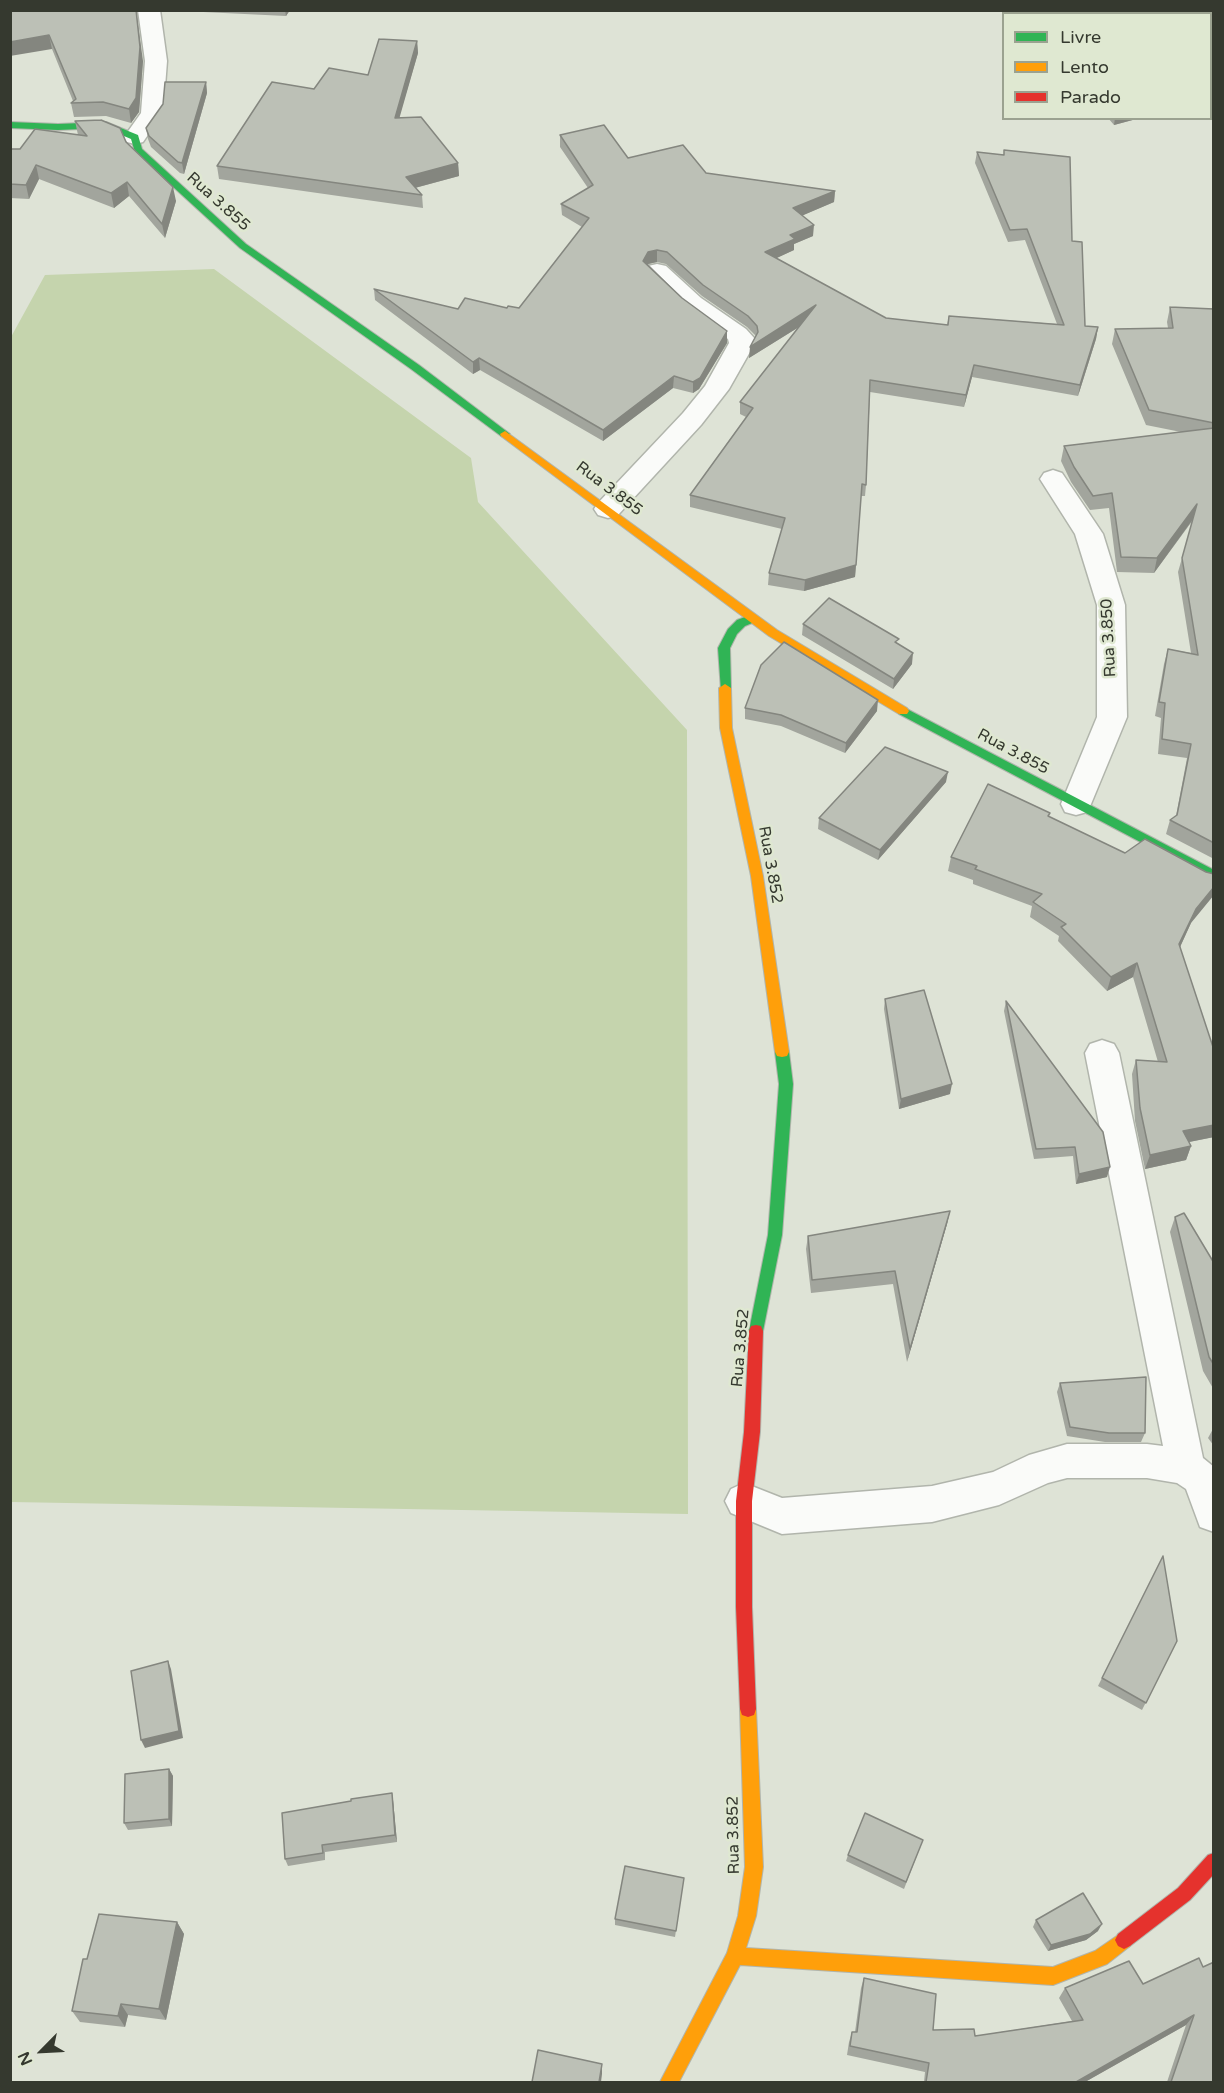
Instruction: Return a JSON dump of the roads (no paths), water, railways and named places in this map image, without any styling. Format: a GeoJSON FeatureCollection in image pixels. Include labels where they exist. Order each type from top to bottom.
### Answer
{"type":"FeatureCollection","features":[{"type":"Feature","properties":{"kind":"street"},"geometry":{"type":"LineString","coordinates":[[10,125],[58,127],[106,125],[135,137],[152,113],[156,61],[149,10]]}},
{"type":"Feature","properties":{"kind":"street","name":"Rua 3.855"},"geometry":{"type":"LineString","coordinates":[[135,137],[138,150],[243,246],[415,367],[773,633],[898,708],[1214,876]]}},
{"type":"Feature","properties":{"kind":"street"},"geometry":{"type":"LineString","coordinates":[[608,509],[692,419],[716,389],[742,343],[742,339],[737,334],[692,303],[657,270]]}},
{"type":"Feature","properties":{"kind":"street","name":"Rua 3.850"},"geometry":{"type":"LineString","coordinates":[[1053,479],[1089,534],[1111,605],[1112,717],[1077,804]]}},
{"type":"Feature","properties":{"kind":"street","name":"Rua 3.852"},"geometry":{"type":"LineString","coordinates":[[669,2082],[735,1956],[747,1916],[753,1867],[744,1607],[744,1501],[752,1432],[756,1329],[776,1235],[786,1084],[757,876],[726,728],[724,648],[732,632],[741,623],[753,618]]}},
{"type":"Feature","properties":{"kind":"street"},"geometry":{"type":"LineString","coordinates":[[1102,1053],[1186,1467]]}},
{"type":"Feature","properties":{"kind":"street"},"geometry":{"type":"LineString","coordinates":[[744,1501],[782,1516],[932,1504],[999,1488],[1042,1467],[1067,1461],[1147,1461],[1186,1467],[1198,1477],[1206,1489],[1214,1515]]}},
{"type":"Feature","properties":{"kind":"street"},"geometry":{"type":"LineString","coordinates":[[735,1956],[1053,1976],[1101,1958],[1184,1894],[1214,1861]]}}]}
